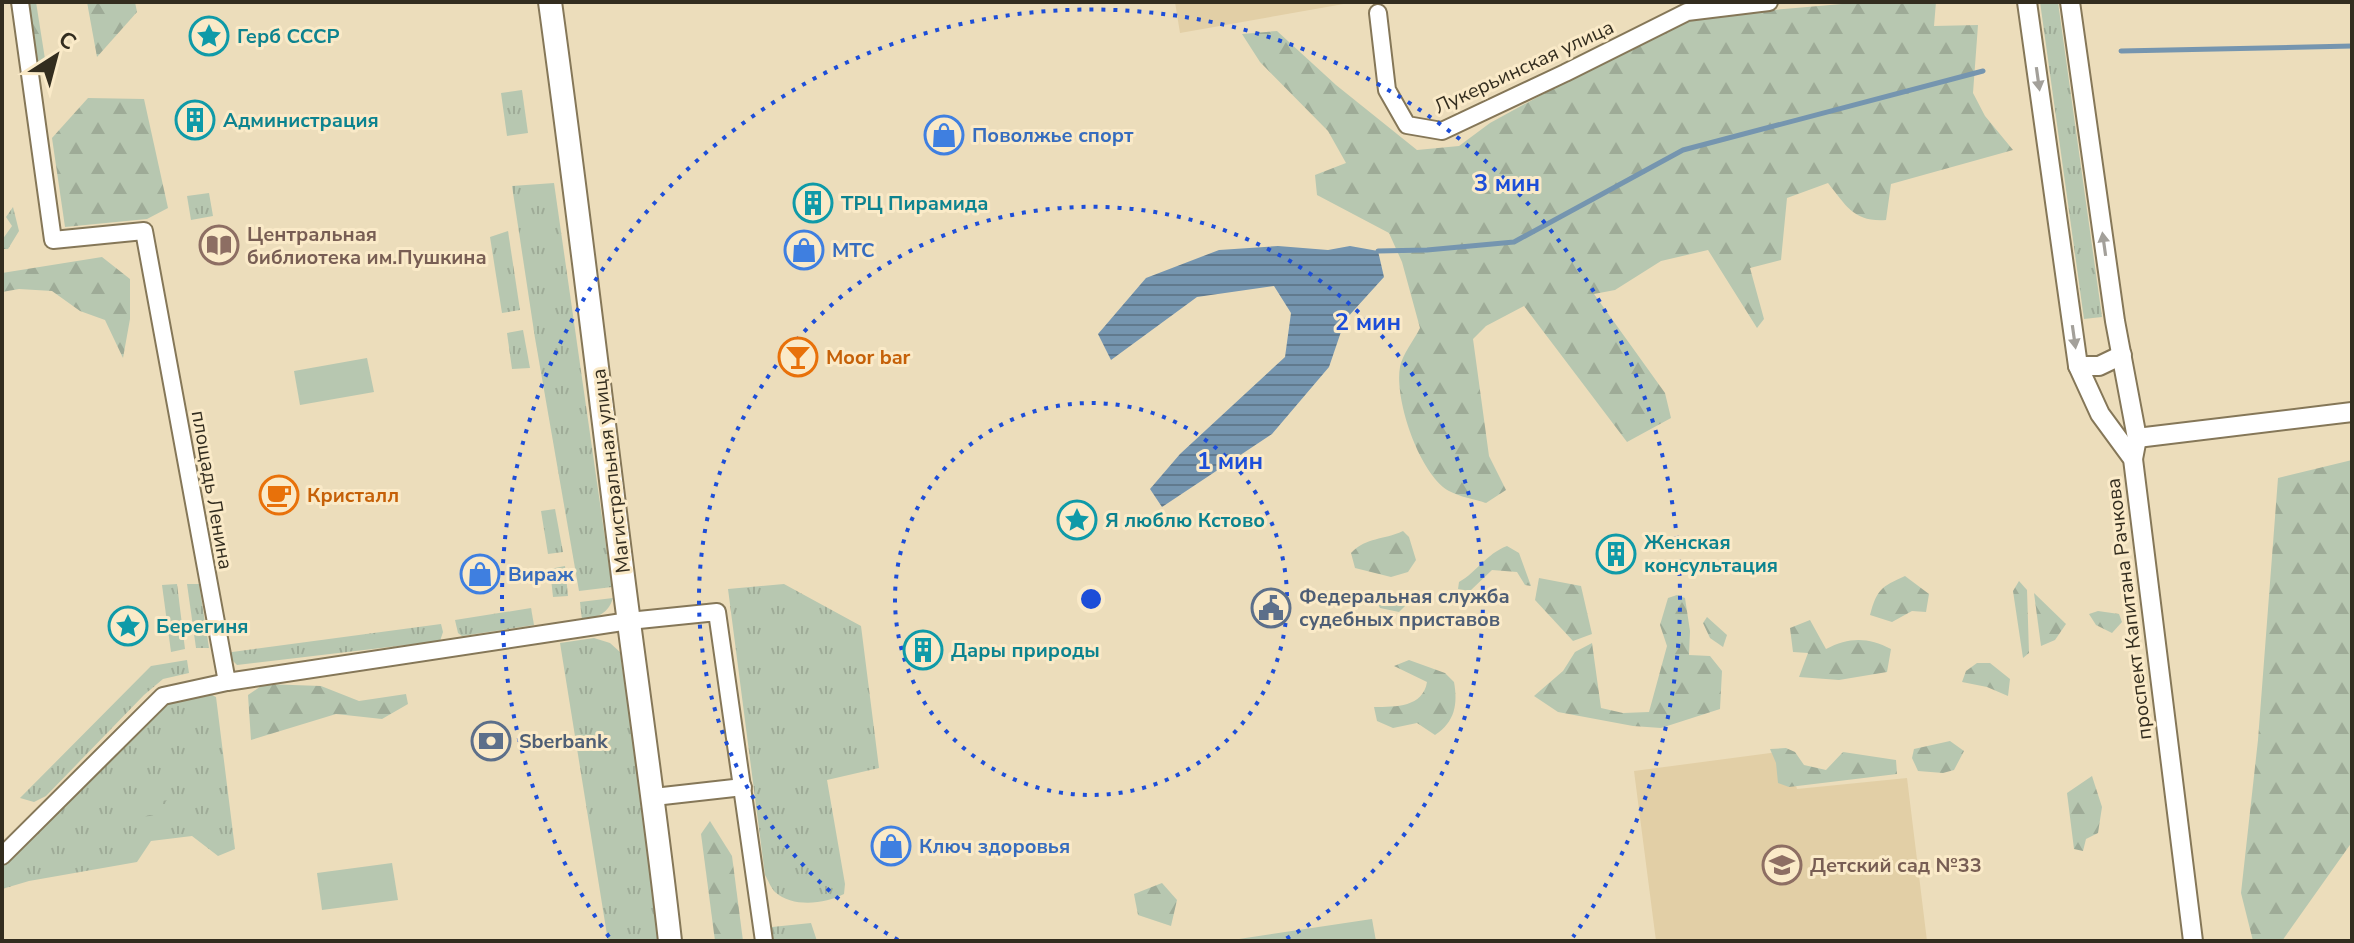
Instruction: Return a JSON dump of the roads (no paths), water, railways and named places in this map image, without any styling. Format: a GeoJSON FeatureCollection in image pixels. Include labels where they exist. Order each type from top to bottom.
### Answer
{"type":"FeatureCollection","features":[{"type":"Feature","properties":{"kind":"main road","name":"Магистральная улица"},"geometry":{"type":"LineString","coordinates":[[550,2],[670,941]]}},
{"type":"Feature","properties":{"kind":"street","name":"площадь Ленина"},"geometry":{"type":"LineString","coordinates":[[20,2],[53,240],[144,231],[227,682]]}},
{"type":"Feature","properties":{"kind":"street","name":"Лукерьинская улица"},"geometry":{"type":"LineString","coordinates":[[1378,13],[1387,90],[1407,125],[1442,131],[1687,12],[1769,2]]}},
{"type":"Feature","properties":{"kind":"street","name":"проспект Капитана Рачкова"},"geometry":{"type":"LineString","coordinates":[[2027,2],[2078,366],[2100,414],[2133,459],[2193,941]]}},
{"type":"Feature","properties":{"kind":"street"},"geometry":{"type":"LineString","coordinates":[[2070,2],[2137,438],[2133,459]]}},
{"type":"Feature","properties":{"kind":"street"},"geometry":{"type":"LineString","coordinates":[[2078,366],[2099,366],[2122,355]]}},
{"type":"Feature","properties":{"kind":"street"},"geometry":{"type":"LineString","coordinates":[[2137,438],[2352,412]]}},
{"type":"Feature","properties":{"kind":"street"},"geometry":{"type":"LineString","coordinates":[[2,856],[163,696],[227,682],[629,621],[717,612],[764,941]]}},
{"type":"Feature","properties":{"kind":"street"},"geometry":{"type":"LineString","coordinates":[[654,797],[743,787]]}},
{"type":"Feature","properties":{"kind":"water"},"geometry":{"type":"Polygon","coordinates":[[[1278,246],[1328,250],[1350,246],[1378,251],[1384,277],[1345,320],[1329,367],[1272,434],[1162,507],[1150,489],[1180,454],[1285,357],[1291,313],[1274,286],[1197,297],[1111,360],[1098,334],[1146,278],[1219,250],[1278,246]]]}},
{"type":"Feature","properties":{"kind":"waterway"},"geometry":{"type":"LineString","coordinates":[[2121,51],[2352,46]]}},
{"type":"Feature","properties":{"kind":"waterway"},"geometry":{"type":"LineString","coordinates":[[1378,251],[1514,242],[1683,150],[1983,71]]}},
{"type":"Feature","properties":{"kind":"place","name":"Герб СССР"},"geometry":{"type":"Point","coordinates":[209,36]}},
{"type":"Feature","properties":{"kind":"place","name":"Администрация"},"geometry":{"type":"Point","coordinates":[195,120]}},
{"type":"Feature","properties":{"kind":"place","name":"Поволжье спорт"},"geometry":{"type":"Point","coordinates":[944,135]}},
{"type":"Feature","properties":{"kind":"place","name":"ТРЦ Пирамида"},"geometry":{"type":"Point","coordinates":[813,203]}},
{"type":"Feature","properties":{"kind":"place","name":"Центральная библиотека им.Пушкина"},"geometry":{"type":"Point","coordinates":[219,245]}},
{"type":"Feature","properties":{"kind":"place","name":"МТС"},"geometry":{"type":"Point","coordinates":[804,250]}},
{"type":"Feature","properties":{"kind":"place","name":"Moor bar"},"geometry":{"type":"Point","coordinates":[798,357]}},
{"type":"Feature","properties":{"kind":"place","name":"Кристалл"},"geometry":{"type":"Point","coordinates":[279,495]}},
{"type":"Feature","properties":{"kind":"place","name":"Я люблю Кстово"},"geometry":{"type":"Point","coordinates":[1077,520]}},
{"type":"Feature","properties":{"kind":"place","name":"Женская консультация"},"geometry":{"type":"Point","coordinates":[1616,554]}},
{"type":"Feature","properties":{"kind":"place","name":"Вираж"},"geometry":{"type":"Point","coordinates":[480,574]}},
{"type":"Feature","properties":{"kind":"place","name":"Федеральная служба судебных приставов"},"geometry":{"type":"Point","coordinates":[1271,608]}},
{"type":"Feature","properties":{"kind":"place","name":"Берегиня"},"geometry":{"type":"Point","coordinates":[128,626]}},
{"type":"Feature","properties":{"kind":"place","name":"Дары природы"},"geometry":{"type":"Point","coordinates":[923,650]}},
{"type":"Feature","properties":{"kind":"place","name":"Sberbank"},"geometry":{"type":"Point","coordinates":[491,741]}},
{"type":"Feature","properties":{"kind":"place","name":"Ключ здоровья"},"geometry":{"type":"Point","coordinates":[891,846]}},
{"type":"Feature","properties":{"kind":"place","name":"Детский сад №33"},"geometry":{"type":"Point","coordinates":[1782,865]}}]}
